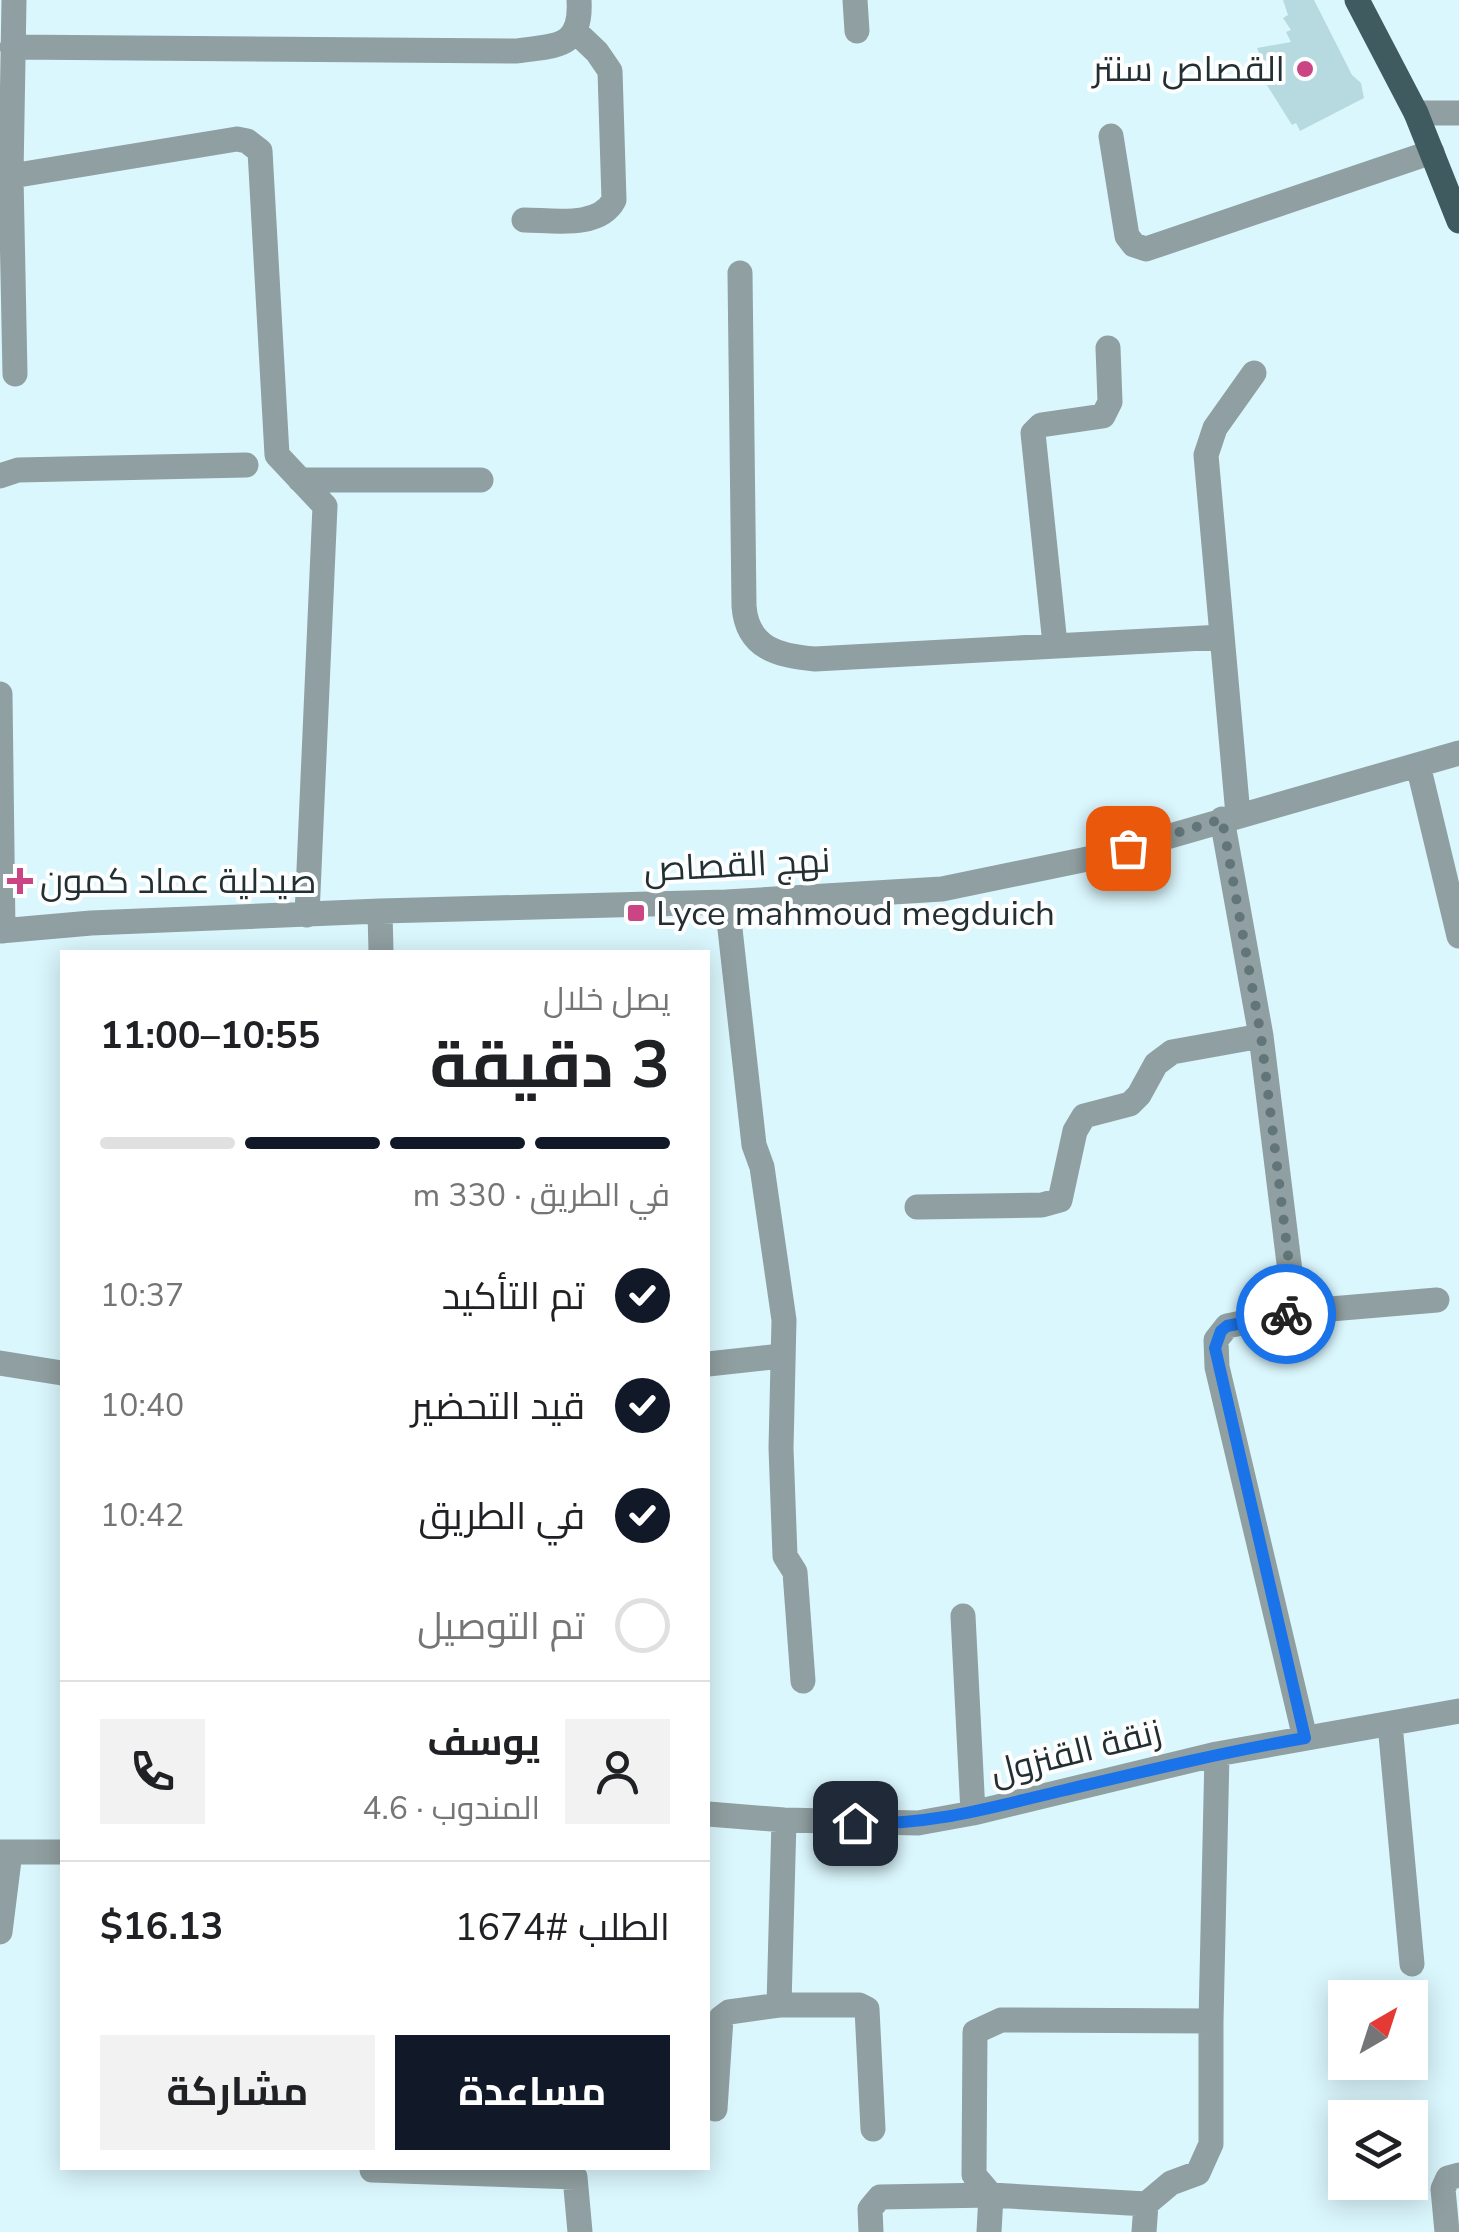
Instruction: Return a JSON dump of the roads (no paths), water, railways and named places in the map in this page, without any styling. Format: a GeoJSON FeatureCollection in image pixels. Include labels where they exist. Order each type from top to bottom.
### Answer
{"type":"FeatureCollection","features":[{"type":"Feature","properties":{"kind":"main road"},"geometry":{"type":"LineString","coordinates":[[1357,0],[1416,113],[1459,220]]}},
{"type":"Feature","properties":{"kind":"street"},"geometry":{"type":"LineString","coordinates":[[14,0],[6,177],[15,374]]}},
{"type":"Feature","properties":{"kind":"street"},"geometry":{"type":"LineString","coordinates":[[12,47],[516,51],[562,44],[576,32],[579,0]]}},
{"type":"Feature","properties":{"kind":"street"},"geometry":{"type":"LineString","coordinates":[[854,0],[858,31]]}},
{"type":"Feature","properties":{"kind":"street"},"geometry":{"type":"LineString","coordinates":[[524,220],[589,219],[601,216],[614,200],[610,71],[576,32]]}},
{"type":"Feature","properties":{"kind":"street"},"geometry":{"type":"LineString","coordinates":[[1416,113],[1459,113]]}},
{"type":"Feature","properties":{"kind":"street"},"geometry":{"type":"LineString","coordinates":[[1112,136],[1127,236],[1134,245],[1146,249],[1432,152]]}},
{"type":"Feature","properties":{"kind":"street"},"geometry":{"type":"LineString","coordinates":[[6,177],[237,139],[256,146],[263,167],[276,444],[282,463],[325,506],[307,915]]}},
{"type":"Feature","properties":{"kind":"street"},"geometry":{"type":"LineString","coordinates":[[740,272],[744,606],[745,623],[756,639],[788,656],[814,659],[1222,637]]}},
{"type":"Feature","properties":{"kind":"street"},"geometry":{"type":"LineString","coordinates":[[1055,644],[1033,433],[1041,425],[1096,419],[1108,411],[1108,348]]}},
{"type":"Feature","properties":{"kind":"street"},"geometry":{"type":"LineString","coordinates":[[1254,373],[1207,444],[1222,637],[1230,817],[1295,1312]]}},
{"type":"Feature","properties":{"kind":"street"},"geometry":{"type":"LineString","coordinates":[[0,476],[18,470],[246,465]]}},
{"type":"Feature","properties":{"kind":"street"},"geometry":{"type":"LineString","coordinates":[[300,480],[481,480]]}},
{"type":"Feature","properties":{"kind":"street"},"geometry":{"type":"LineString","coordinates":[[0,694],[2,931]]}},
{"type":"Feature","properties":{"kind":"street","name":"نهج القصاص"},"geometry":{"type":"LineString","coordinates":[[2,931],[380,911],[727,902],[942,889],[1097,857],[1459,753]]}},
{"type":"Feature","properties":{"kind":"street"},"geometry":{"type":"LineString","coordinates":[[1418,764],[1459,936]]}},
{"type":"Feature","properties":{"kind":"street"},"geometry":{"type":"LineString","coordinates":[[727,902],[754,1145],[762,1168],[784,1320],[781,1356],[785,1556],[795,1572],[803,1681]]}},
{"type":"Feature","properties":{"kind":"street"},"geometry":{"type":"LineString","coordinates":[[380,911],[380,950]]}},
{"type":"Feature","properties":{"kind":"street"},"geometry":{"type":"LineString","coordinates":[[918,1207],[1054,1203],[1064,1192],[1074,1131],[1084,1116],[1130,1104],[1140,1095],[1156,1064],[1172,1052],[1261,1036]]}},
{"type":"Feature","properties":{"kind":"street"},"geometry":{"type":"LineString","coordinates":[[1305,1738],[1215,1348],[1227,1326],[1295,1312],[1437,1300]]}},
{"type":"Feature","properties":{"kind":"street"},"geometry":{"type":"LineString","coordinates":[[710,1364],[781,1356]]}},
{"type":"Feature","properties":{"kind":"street"},"geometry":{"type":"LineString","coordinates":[[0,1363],[60,1374]]}},
{"type":"Feature","properties":{"kind":"street"},"geometry":{"type":"LineString","coordinates":[[963,1616],[972,1813]]}},
{"type":"Feature","properties":{"kind":"street","name":"زنقة القنزول"},"geometry":{"type":"LineString","coordinates":[[710,1814],[890,1824],[972,1813],[1217,1754],[1459,1711]]}},
{"type":"Feature","properties":{"kind":"street"},"geometry":{"type":"LineString","coordinates":[[1390,1724],[1412,1964]]}},
{"type":"Feature","properties":{"kind":"street"},"geometry":{"type":"LineString","coordinates":[[871,2232],[870,2210],[880,2197],[991,2195],[1146,2204],[1172,2183],[1198,2174],[1211,2144],[1217,1754]]}},
{"type":"Feature","properties":{"kind":"street"},"geometry":{"type":"LineString","coordinates":[[779,2005],[784,1820]]}},
{"type":"Feature","properties":{"kind":"street"},"geometry":{"type":"LineString","coordinates":[[0,1932],[5,1852],[60,1852]]}},
{"type":"Feature","properties":{"kind":"street"},"geometry":{"type":"LineString","coordinates":[[715,2108],[721,2018],[728,2012],[779,2005],[858,2005],[867,2010],[873,2128]]}},
{"type":"Feature","properties":{"kind":"street"},"geometry":{"type":"LineString","coordinates":[[989,2232],[991,2195],[974,2175],[975,2032],[1001,2020],[1210,2021]]}},
{"type":"Feature","properties":{"kind":"street"},"geometry":{"type":"LineString","coordinates":[[372,2170],[575,2176],[580,2232]]}},
{"type":"Feature","properties":{"kind":"street"},"geometry":{"type":"LineString","coordinates":[[1447,2232],[1444,2185],[1448,2178],[1459,2176]]}},
{"type":"Feature","properties":{"kind":"street"},"geometry":{"type":"LineString","coordinates":[[1144,2232],[1146,2204]]}},
{"type":"Feature","properties":{"kind":"place","name":"القصاص سنتر"},"geometry":{"type":"Point","coordinates":[1305,69]}},
{"type":"Feature","properties":{"kind":"place","name":"صيدلية عماد كمون"},"geometry":{"type":"Point","coordinates":[20,881]}},
{"type":"Feature","properties":{"kind":"place","name":"Lyce mahmoud megduich"},"geometry":{"type":"Point","coordinates":[636,913]}}]}
